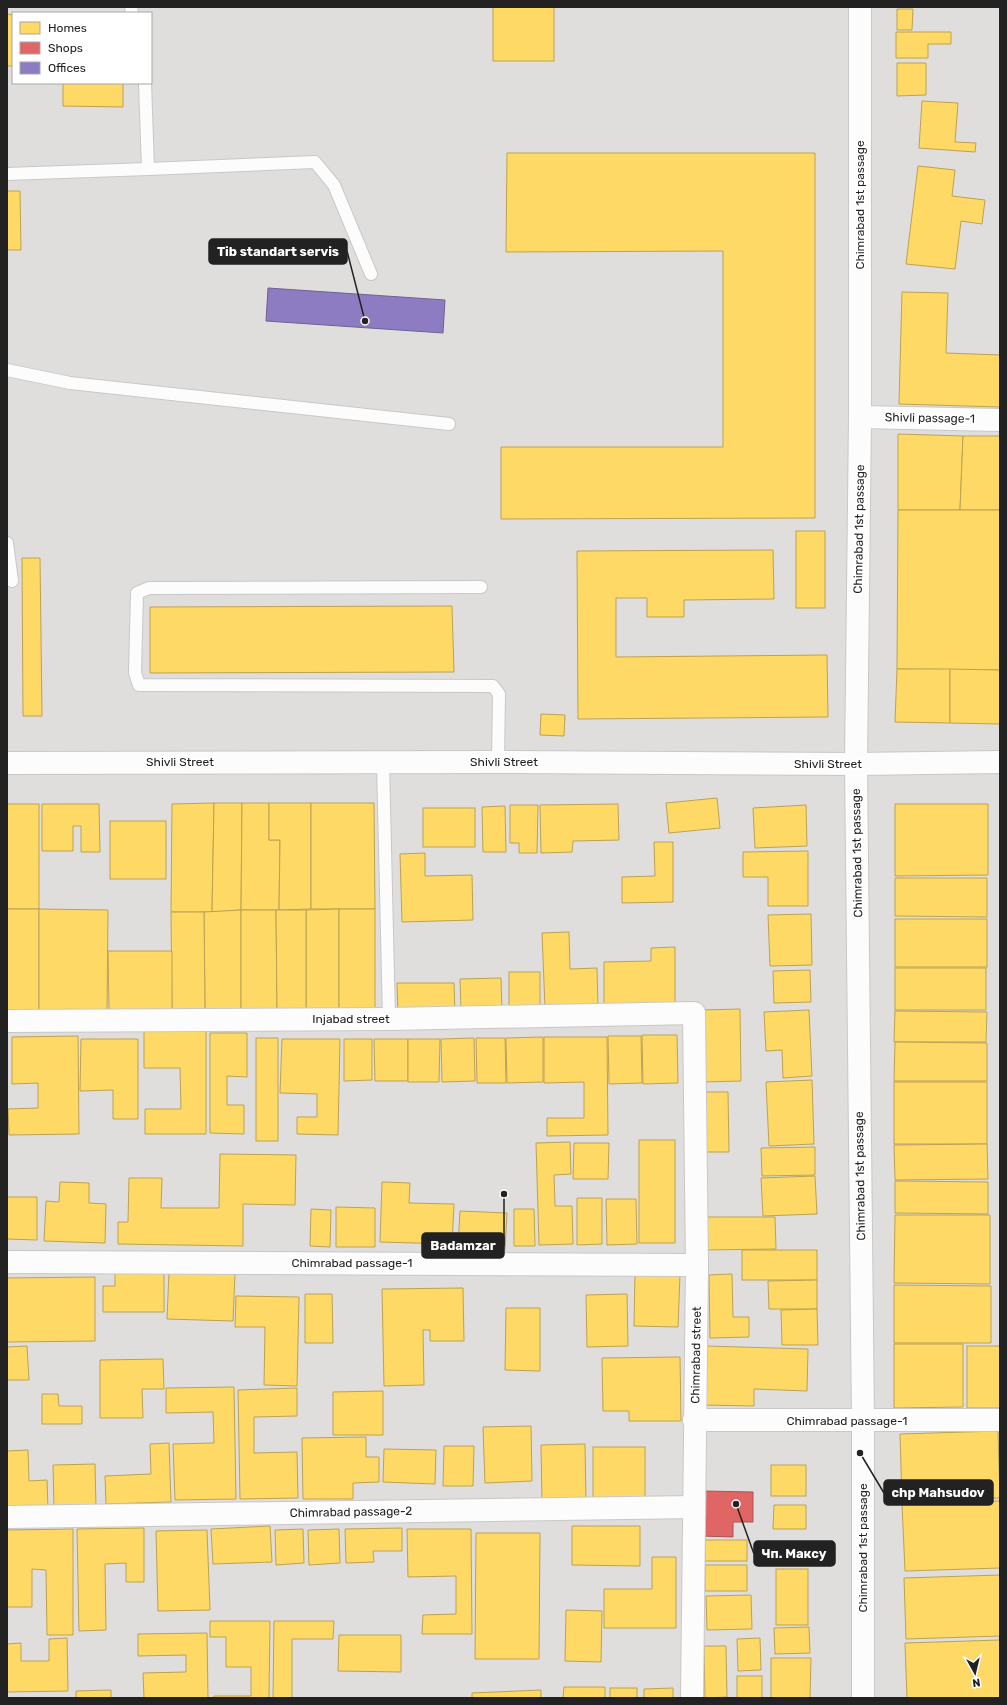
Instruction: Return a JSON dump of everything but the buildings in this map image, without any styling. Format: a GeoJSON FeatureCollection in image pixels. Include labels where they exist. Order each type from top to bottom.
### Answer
{"type":"FeatureCollection","features":[{"type":"Feature","properties":{"kind":"street","name":"Chimrabad 1st passage"},"geometry":{"type":"LineString","coordinates":[[860,7],[860,417],[856,764],[863,1421],[863,1698]]}},
{"type":"Feature","properties":{"kind":"street","name":"Shivli passage-1"},"geometry":{"type":"LineString","coordinates":[[860,417],[1000,420]]}},
{"type":"Feature","properties":{"kind":"street","name":"Shivli Street"},"geometry":{"type":"LineString","coordinates":[[7,763],[498,762],[856,764],[1000,762]]}},
{"type":"Feature","properties":{"kind":"street","name":"Injаbаd street"},"geometry":{"type":"LineString","coordinates":[[7,1021],[389,1019],[694,1013]]}},
{"type":"Feature","properties":{"kind":"street","name":"Chimrаbаd street"},"geometry":{"type":"LineString","coordinates":[[692,1698],[694,1420],[697,1264],[694,1013]]}},
{"type":"Feature","properties":{"kind":"street","name":"Chimrаbаd passage-1"},"geometry":{"type":"LineString","coordinates":[[7,1262],[697,1264]]}},
{"type":"Feature","properties":{"kind":"street","name":"Chimrabad passage-1"},"geometry":{"type":"LineString","coordinates":[[694,1420],[1000,1420]]}},
{"type":"Feature","properties":{"kind":"street","name":"Chimrabad passage-2"},"geometry":{"type":"LineString","coordinates":[[7,1517],[694,1507]]}},
{"type":"Feature","properties":{"kind":"lane"},"geometry":{"type":"LineString","coordinates":[[145,84],[148,169]]}},
{"type":"Feature","properties":{"kind":"lane"},"geometry":{"type":"LineString","coordinates":[[7,174],[315,162],[334,185],[371,274]]}},
{"type":"Feature","properties":{"kind":"lane"},"geometry":{"type":"LineString","coordinates":[[7,370],[70,383],[449,424]]}},
{"type":"Feature","properties":{"kind":"lane"},"geometry":{"type":"LineString","coordinates":[[7,543],[12,581]]}},
{"type":"Feature","properties":{"kind":"lane"},"geometry":{"type":"LineString","coordinates":[[481,587],[149,588],[137,593],[135,673],[139,685],[493,686],[499,694],[498,762]]}},
{"type":"Feature","properties":{"kind":"lane"},"geometry":{"type":"LineString","coordinates":[[383,762],[389,1019]]}},
{"type":"Feature","properties":{"kind":"shaded area"},"geometry":{"type":"Polygon","coordinates":[[[7,7],[1000,7],[1000,1698],[7,1698],[7,7]]]}},
{"type":"Feature","properties":{"kind":"place","name":"Tib standart servis"},"geometry":{"type":"Point","coordinates":[365,321]}},
{"type":"Feature","properties":{"kind":"place","name":"Badamzar"},"geometry":{"type":"Point","coordinates":[504,1194]}},
{"type":"Feature","properties":{"kind":"place","name":"chp Mahsudov"},"geometry":{"type":"Point","coordinates":[860,1453]}},
{"type":"Feature","properties":{"kind":"place","name":"Чп. Максу"},"geometry":{"type":"Point","coordinates":[736,1504]}}]}
